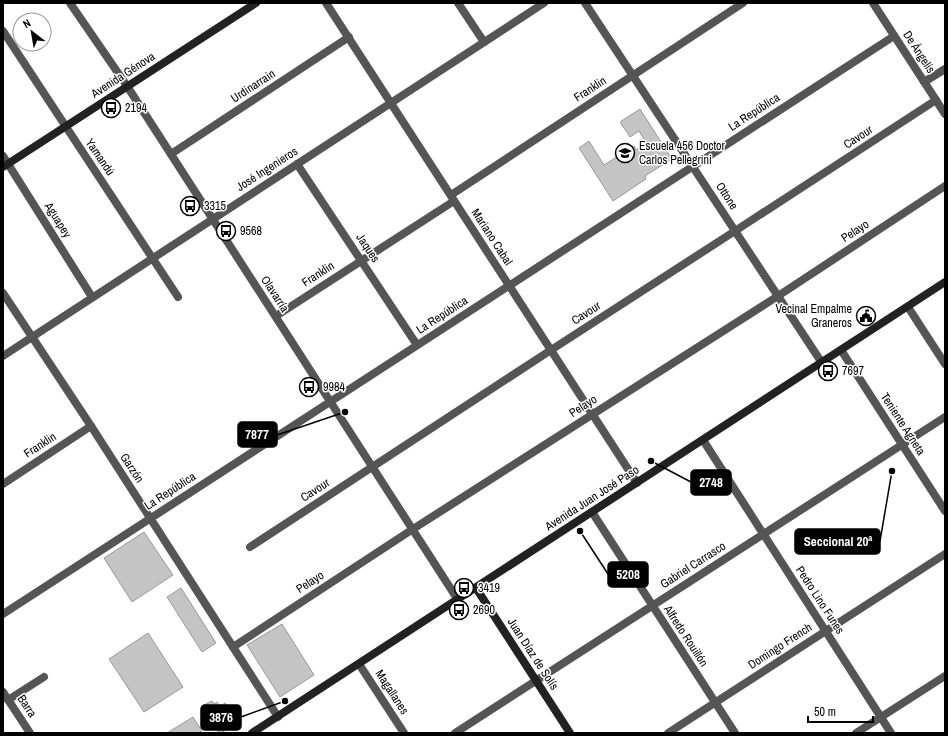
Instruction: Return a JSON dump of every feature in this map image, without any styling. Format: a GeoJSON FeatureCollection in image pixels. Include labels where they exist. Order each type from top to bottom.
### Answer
{"type":"FeatureCollection","features":[{"type":"Feature","properties":{"kind":"main road","name":"Avenida Génova"},"geometry":{"type":"LineString","coordinates":[[6,166],[256,3]]}},
{"type":"Feature","properties":{"kind":"main road","name":"Avenida Juan José Paso"},"geometry":{"type":"LineString","coordinates":[[252,733],[945,282]]}},
{"type":"Feature","properties":{"kind":"main road","name":"Juan Díaz de Solís"},"geometry":{"type":"LineString","coordinates":[[476,588],[570,733]]}},
{"type":"Feature","properties":{"kind":"street","name":"Olavarría"},"geometry":{"type":"LineString","coordinates":[[70,3],[127,86],[458,600]]}},
{"type":"Feature","properties":{"kind":"street","name":"Mariano Cabal"},"geometry":{"type":"LineString","coordinates":[[326,3],[636,483]]}},
{"type":"Feature","properties":{"kind":"street"},"geometry":{"type":"LineString","coordinates":[[458,3],[484,42]]}},
{"type":"Feature","properties":{"kind":"street","name":"José Ingenieros"},"geometry":{"type":"LineString","coordinates":[[3,356],[544,3]]}},
{"type":"Feature","properties":{"kind":"street","name":"Ottone"},"geometry":{"type":"LineString","coordinates":[[585,3],[822,363]]}},
{"type":"Feature","properties":{"kind":"street","name":"Franklin"},"geometry":{"type":"LineString","coordinates":[[276,316],[362,260],[633,75],[742,3]]}},
{"type":"Feature","properties":{"kind":"street","name":"De Ángelis"},"geometry":{"type":"LineString","coordinates":[[873,3],[945,114]]}},
{"type":"Feature","properties":{"kind":"street","name":"Yamandú"},"geometry":{"type":"LineString","coordinates":[[3,31],[178,297]]}},
{"type":"Feature","properties":{"kind":"street","name":"La República"},"geometry":{"type":"LineString","coordinates":[[3,614],[894,36]]}},
{"type":"Feature","properties":{"kind":"street","name":"Urdinarrain"},"geometry":{"type":"LineString","coordinates":[[171,154],[349,37]]}},
{"type":"Feature","properties":{"kind":"street"},"geometry":{"type":"LineString","coordinates":[[924,82],[945,69]]}},
{"type":"Feature","properties":{"kind":"street","name":"Cavour"},"geometry":{"type":"LineString","coordinates":[[250,547],[936,100]]}},
{"type":"Feature","properties":{"kind":"street","name":"Aguapey"},"geometry":{"type":"LineString","coordinates":[[3,156],[6,166],[92,297]]}},
{"type":"Feature","properties":{"kind":"street","name":"Jaques"},"geometry":{"type":"LineString","coordinates":[[298,164],[417,345]]}},
{"type":"Feature","properties":{"kind":"street","name":"Pelayo"},"geometry":{"type":"LineString","coordinates":[[233,647],[413,529],[778,296],[945,186]]}},
{"type":"Feature","properties":{"kind":"street","name":"Garzón"},"geometry":{"type":"LineString","coordinates":[[3,293],[91,426],[278,716]]}},
{"type":"Feature","properties":{"kind":"street"},"geometry":{"type":"LineString","coordinates":[[908,307],[945,364]]}},
{"type":"Feature","properties":{"kind":"street","name":"Teniente Agneta"},"geometry":{"type":"LineString","coordinates":[[841,350],[945,511]]}},
{"type":"Feature","properties":{"kind":"street","name":"Gabriel Carrasco"},"geometry":{"type":"LineString","coordinates":[[455,733],[945,417]]}},
{"type":"Feature","properties":{"kind":"street","name":"Franklin"},"geometry":{"type":"LineString","coordinates":[[3,484],[91,426]]}},
{"type":"Feature","properties":{"kind":"street","name":"Pedro Lino Funes"},"geometry":{"type":"LineString","coordinates":[[702,440],[891,733]]}},
{"type":"Feature","properties":{"kind":"street","name":"Alfredo Rouillón"},"geometry":{"type":"LineString","coordinates":[[592,512],[735,733]]}},
{"type":"Feature","properties":{"kind":"street","name":"Domingo French"},"geometry":{"type":"LineString","coordinates":[[668,733],[945,554]]}},
{"type":"Feature","properties":{"kind":"street","name":"Magallanes"},"geometry":{"type":"LineString","coordinates":[[359,664],[404,733]]}},
{"type":"Feature","properties":{"kind":"street"},"geometry":{"type":"LineString","coordinates":[[856,733],[945,676]]}},
{"type":"Feature","properties":{"kind":"street"},"geometry":{"type":"LineString","coordinates":[[8,700],[44,677]]}},
{"type":"Feature","properties":{"kind":"street","name":"Barra"},"geometry":{"type":"LineString","coordinates":[[3,692],[30,733]]}},
{"type":"Feature","properties":{"kind":"building","name":"Escuela 456 Doctor Carlos Pellegrini"},"geometry":{"type":"Polygon","coordinates":[[[640,109],[672,159],[645,176],[646,179],[613,201],[579,148],[589,141],[604,165],[634,146],[636,150],[646,143],[639,131],[630,137],[620,122],[640,109]]]}},
{"type":"Feature","properties":{"kind":"building"},"geometry":{"type":"Polygon","coordinates":[[[144,532],[173,575],[132,602],[104,558],[144,532]]]}},
{"type":"Feature","properties":{"kind":"building"},"geometry":{"type":"Polygon","coordinates":[[[181,588],[216,643],[202,652],[167,597],[181,588]]]}},
{"type":"Feature","properties":{"kind":"building"},"geometry":{"type":"Polygon","coordinates":[[[282,624],[314,675],[280,697],[247,645],[282,624]]]}},
{"type":"Feature","properties":{"kind":"building"},"geometry":{"type":"Polygon","coordinates":[[[148,633],[183,687],[144,712],[109,659],[148,633]]]}},
{"type":"Feature","properties":{"kind":"building"},"geometry":{"type":"Polygon","coordinates":[[[212,701],[214,704],[217,702],[220,706],[225,703],[238,722],[219,733],[202,706],[212,701]]]}},
{"type":"Feature","properties":{"kind":"building"},"geometry":{"type":"Polygon","coordinates":[[[193,717],[202,731],[198,733],[167,733],[193,717]]]}},
{"type":"Feature","properties":{"kind":"place","name":"2194"},"geometry":{"type":"Point","coordinates":[111,108]}},
{"type":"Feature","properties":{"kind":"place","name":"Escuela 456 Doctor Carlos Pellegrini"},"geometry":{"type":"Point","coordinates":[625,153]}},
{"type":"Feature","properties":{"kind":"place","name":"3315"},"geometry":{"type":"Point","coordinates":[190,206]}},
{"type":"Feature","properties":{"kind":"place","name":"9568"},"geometry":{"type":"Point","coordinates":[226,231]}},
{"type":"Feature","properties":{"kind":"place","name":"Vecinal Empalme Graneros"},"geometry":{"type":"Point","coordinates":[866,316]}},
{"type":"Feature","properties":{"kind":"place","name":"7697"},"geometry":{"type":"Point","coordinates":[828,371]}},
{"type":"Feature","properties":{"kind":"place","name":"9984"},"geometry":{"type":"Point","coordinates":[309,387]}},
{"type":"Feature","properties":{"kind":"place","name":"7877"},"geometry":{"type":"Point","coordinates":[345,412]}},
{"type":"Feature","properties":{"kind":"place","name":"2748"},"geometry":{"type":"Point","coordinates":[651,461]}},
{"type":"Feature","properties":{"kind":"place","name":"Seccional 20ª"},"geometry":{"type":"Point","coordinates":[892,471]}},
{"type":"Feature","properties":{"kind":"place","name":"5208"},"geometry":{"type":"Point","coordinates":[580,531]}},
{"type":"Feature","properties":{"kind":"place","name":"3419"},"geometry":{"type":"Point","coordinates":[464,588]}},
{"type":"Feature","properties":{"kind":"place","name":"2690"},"geometry":{"type":"Point","coordinates":[459,610]}},
{"type":"Feature","properties":{"kind":"place","name":"3876"},"geometry":{"type":"Point","coordinates":[285,701]}}]}
